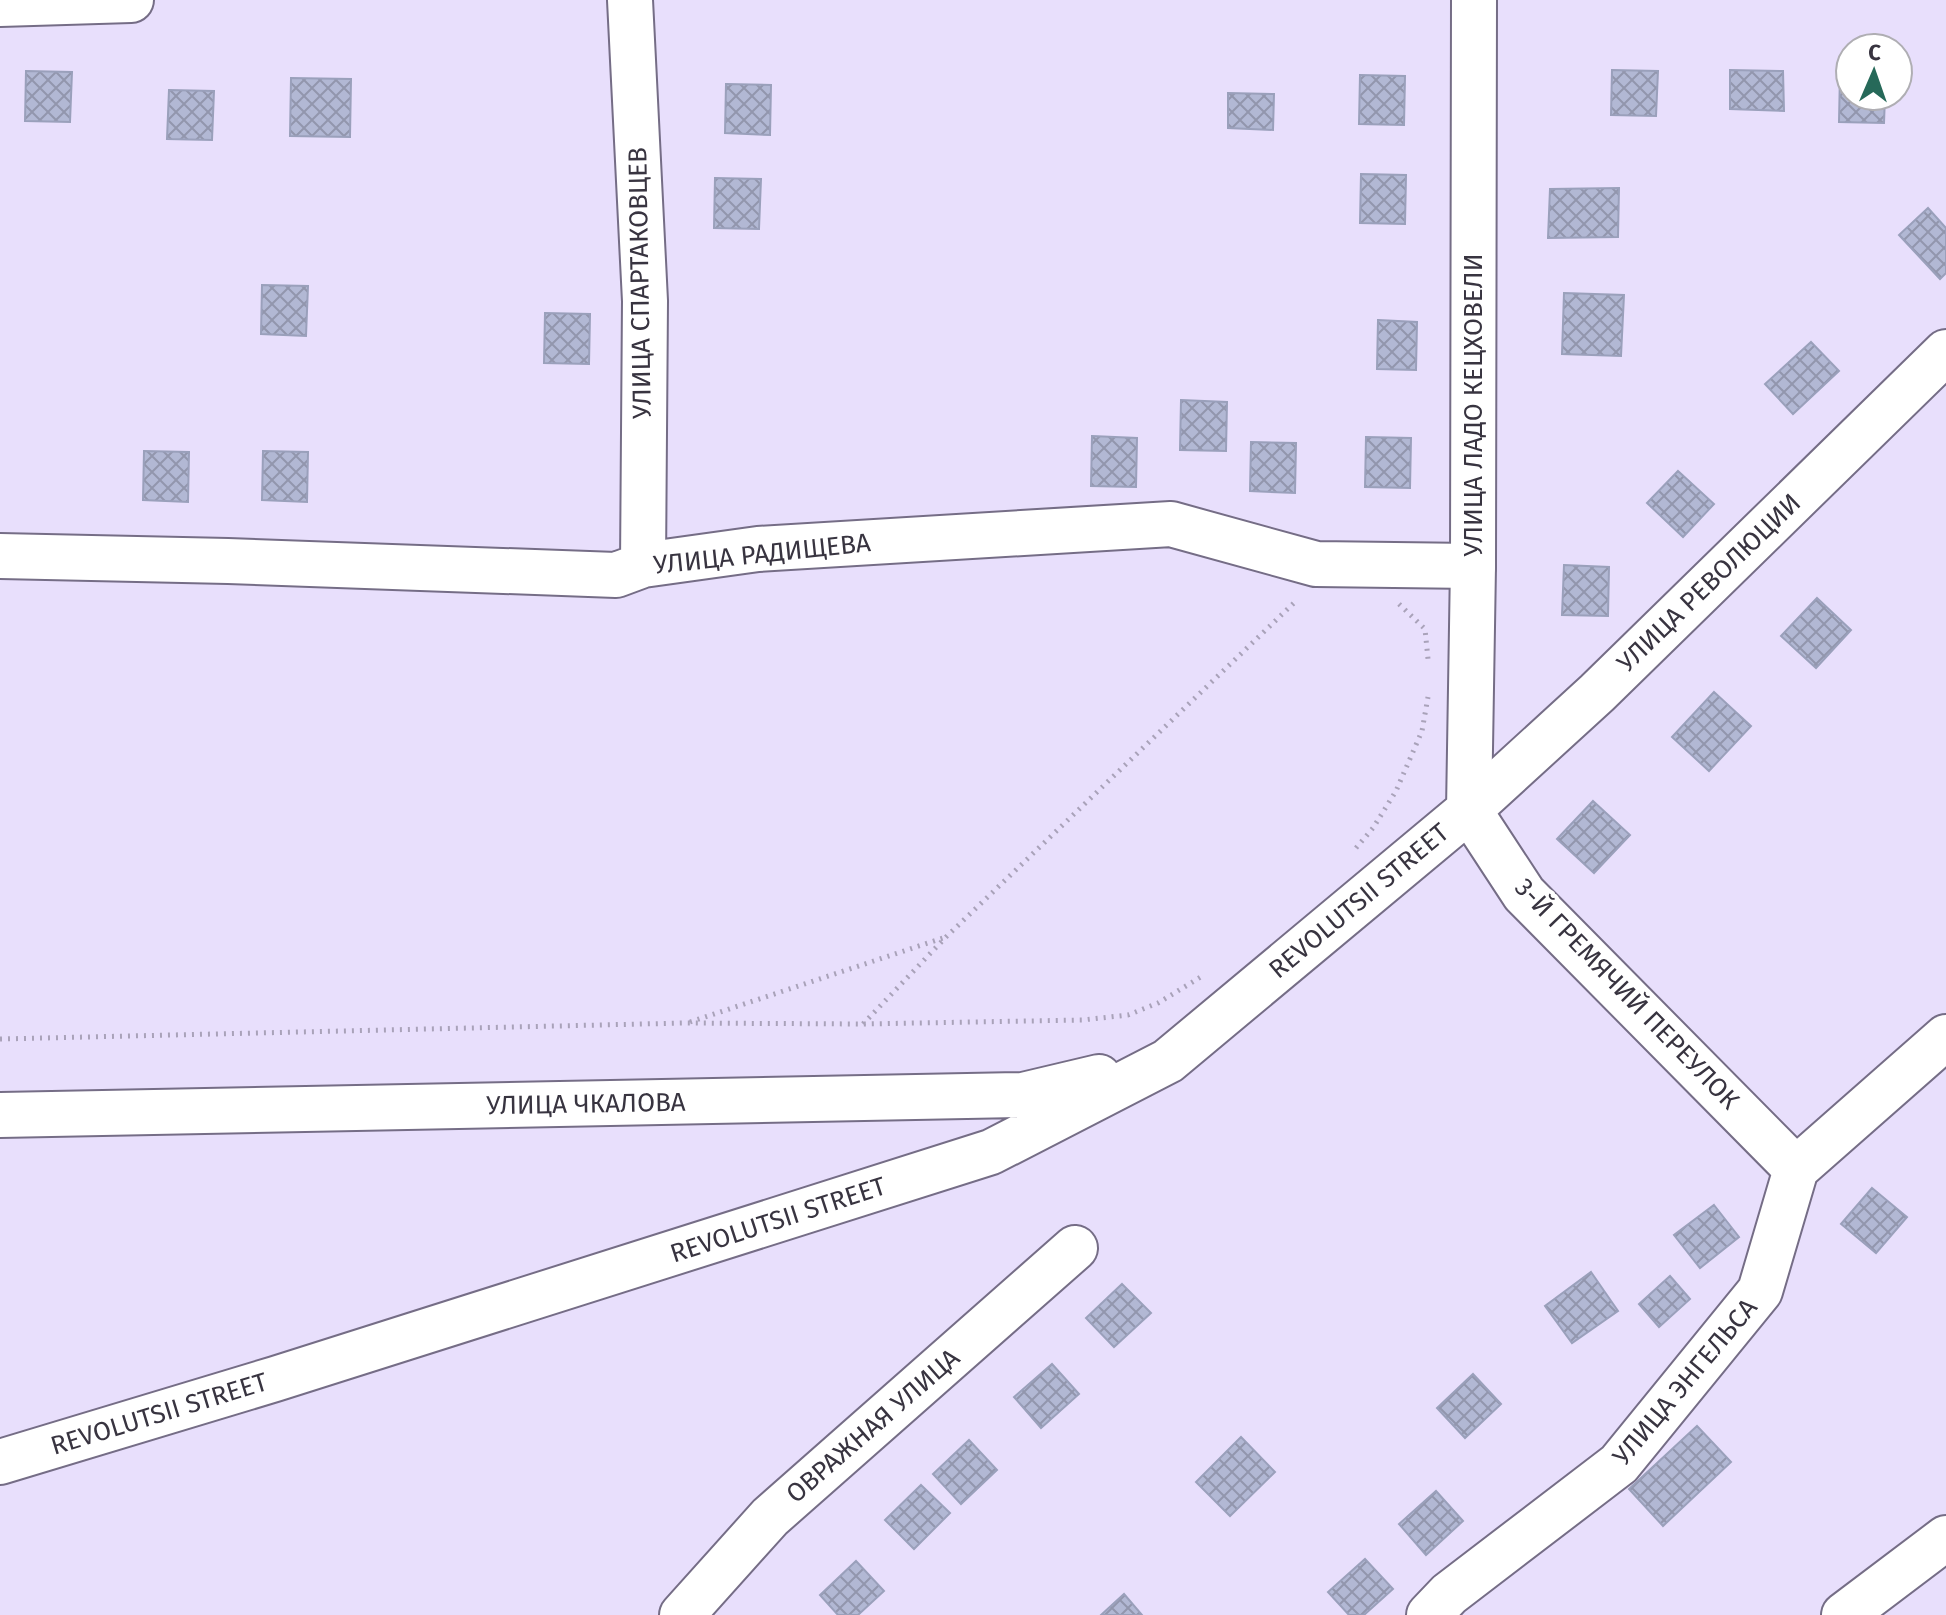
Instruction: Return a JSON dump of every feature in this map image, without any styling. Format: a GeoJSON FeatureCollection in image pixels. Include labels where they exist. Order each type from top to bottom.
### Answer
{"type":"FeatureCollection","features":[{"type":"Feature","properties":{"kind":"street"},"geometry":{"type":"LineString","coordinates":[[0,4],[131,0]]}},
{"type":"Feature","properties":{"kind":"street","name":"УЛИЦА СПАРТАКОВЦЕВ"},"geometry":{"type":"LineString","coordinates":[[630,0],[645,301],[643,565]]}},
{"type":"Feature","properties":{"kind":"street","name":"УЛИЦА ЛАДО КЕЦХОВЕЛИ"},"geometry":{"type":"LineString","coordinates":[[1469,810],[1473,566],[1474,0]]}},
{"type":"Feature","properties":{"kind":"street","name":"УЛИЦА РЕВОЛЮЦИИ"},"geometry":{"type":"LineString","coordinates":[[1469,810],[1597,693],[1946,352]]}},
{"type":"Feature","properties":{"kind":"street","name":"УЛИЦА РАДИЩЕВА"},"geometry":{"type":"LineString","coordinates":[[0,556],[616,575],[643,565],[758,549],[1171,524],[1316,564],[1473,566]]}},
{"type":"Feature","properties":{"kind":"street","name":"REVOLUTSII STREET"},"geometry":{"type":"LineString","coordinates":[[0,1462],[275,1379],[991,1152],[1168,1061],[1469,810]]}},
{"type":"Feature","properties":{"kind":"street","name":"3-Й ГРЕМЯЧИЙ ПЕРЕУЛОК"},"geometry":{"type":"LineString","coordinates":[[1469,810],[1524,894],[1796,1169]]}},
{"type":"Feature","properties":{"kind":"street"},"geometry":{"type":"LineString","coordinates":[[1796,1169],[1946,1037]]}},
{"type":"Feature","properties":{"kind":"street","name":"УЛИЦА ЧКАЛОВА"},"geometry":{"type":"LineString","coordinates":[[0,1115],[1023,1095],[1168,1061]]}},
{"type":"Feature","properties":{"kind":"street","name":"УЛИЦА ЭНГЕЛЬСА"},"geometry":{"type":"LineString","coordinates":[[1429,1615],[1449,1594],[1619,1464],[1760,1291],[1796,1169]]}},
{"type":"Feature","properties":{"kind":"street","name":"ОВРАЖНАЯ УЛИЦА"},"geometry":{"type":"LineString","coordinates":[[682,1615],[770,1517],[1075,1248]]}},
{"type":"Feature","properties":{"kind":"street"},"geometry":{"type":"LineString","coordinates":[[1844,1615],[1946,1538]]}},
{"type":"Feature","properties":{"kind":"path"},"geometry":{"type":"LineString","coordinates":[[863,1024],[946,937],[1304,594]]}},
{"type":"Feature","properties":{"kind":"path"},"geometry":{"type":"LineString","coordinates":[[1395,600],[1425,629],[1429,667]]}},
{"type":"Feature","properties":{"kind":"path"},"geometry":{"type":"LineString","coordinates":[[1350,855],[1373,828],[1396,791],[1422,731],[1429,692]]}},
{"type":"Feature","properties":{"kind":"path"},"geometry":{"type":"LineString","coordinates":[[685,1023],[946,937]]}},
{"type":"Feature","properties":{"kind":"path"},"geometry":{"type":"LineString","coordinates":[[0,1039],[685,1023],[1082,1020],[1128,1015],[1158,1003],[1214,967]]}},
{"type":"Feature","properties":{"kind":"building"},"geometry":{"type":"Polygon","coordinates":[[[1612,70],[1658,71],[1656,116],[1611,115],[1612,70]]]}},
{"type":"Feature","properties":{"kind":"building"},"geometry":{"type":"Polygon","coordinates":[[[1730,70],[1783,71],[1784,111],[1730,109],[1730,70]]]}},
{"type":"Feature","properties":{"kind":"building"},"geometry":{"type":"Polygon","coordinates":[[[26,71],[72,72],[70,122],[25,121],[26,71]]]}},
{"type":"Feature","properties":{"kind":"building"},"geometry":{"type":"Polygon","coordinates":[[[1360,75],[1405,76],[1404,125],[1359,124],[1360,75]]]}},
{"type":"Feature","properties":{"kind":"building"},"geometry":{"type":"Polygon","coordinates":[[[291,78],[351,79],[350,137],[290,136],[291,78]]]}},
{"type":"Feature","properties":{"kind":"building"},"geometry":{"type":"Polygon","coordinates":[[[726,84],[771,85],[770,135],[725,133],[726,84]]]}},
{"type":"Feature","properties":{"kind":"building"},"geometry":{"type":"Polygon","coordinates":[[[169,90],[214,91],[212,140],[167,139],[169,90]]]}},
{"type":"Feature","properties":{"kind":"building"},"geometry":{"type":"Polygon","coordinates":[[[1228,93],[1274,94],[1273,130],[1228,128],[1228,93]]]}},
{"type":"Feature","properties":{"kind":"building"},"geometry":{"type":"Polygon","coordinates":[[[1839,112],[1884,112],[1884,123],[1839,122],[1839,112]]]}},
{"type":"Feature","properties":{"kind":"building"},"geometry":{"type":"Polygon","coordinates":[[[1361,174],[1406,175],[1405,224],[1360,223],[1361,174]]]}},
{"type":"Feature","properties":{"kind":"building"},"geometry":{"type":"Polygon","coordinates":[[[715,178],[761,179],[759,229],[714,228],[715,178]]]}},
{"type":"Feature","properties":{"kind":"building"},"geometry":{"type":"Polygon","coordinates":[[[1619,188],[1618,237],[1548,238],[1550,189],[1619,188]]]}},
{"type":"Feature","properties":{"kind":"building"},"geometry":{"type":"Polygon","coordinates":[[[1928,208],[1946,228],[1946,273],[1940,279],[1899,235],[1928,208]]]}},
{"type":"Feature","properties":{"kind":"building"},"geometry":{"type":"Polygon","coordinates":[[[262,285],[308,286],[306,336],[261,334],[262,285]]]}},
{"type":"Feature","properties":{"kind":"building"},"geometry":{"type":"Polygon","coordinates":[[[1564,293],[1624,295],[1621,356],[1562,354],[1564,293]]]}},
{"type":"Feature","properties":{"kind":"building"},"geometry":{"type":"Polygon","coordinates":[[[545,313],[590,314],[589,364],[544,363],[545,313]]]}},
{"type":"Feature","properties":{"kind":"building"},"geometry":{"type":"Polygon","coordinates":[[[1378,320],[1417,322],[1416,370],[1377,369],[1378,320]]]}},
{"type":"Feature","properties":{"kind":"building"},"geometry":{"type":"Polygon","coordinates":[[[1811,342],[1839,371],[1793,414],[1765,384],[1811,342]]]}},
{"type":"Feature","properties":{"kind":"building"},"geometry":{"type":"Polygon","coordinates":[[[1181,400],[1227,402],[1226,451],[1180,450],[1181,400]]]}},
{"type":"Feature","properties":{"kind":"building"},"geometry":{"type":"Polygon","coordinates":[[[1092,436],[1137,438],[1136,487],[1091,486],[1092,436]]]}},
{"type":"Feature","properties":{"kind":"building"},"geometry":{"type":"Polygon","coordinates":[[[1366,437],[1411,438],[1410,488],[1365,487],[1366,437]]]}},
{"type":"Feature","properties":{"kind":"building"},"geometry":{"type":"Polygon","coordinates":[[[1251,442],[1296,443],[1295,493],[1250,491],[1251,442]]]}},
{"type":"Feature","properties":{"kind":"building"},"geometry":{"type":"Polygon","coordinates":[[[144,451],[189,452],[188,502],[143,500],[144,451]]]}},
{"type":"Feature","properties":{"kind":"building"},"geometry":{"type":"Polygon","coordinates":[[[263,451],[308,452],[307,502],[262,500],[263,451]]]}},
{"type":"Feature","properties":{"kind":"building"},"geometry":{"type":"Polygon","coordinates":[[[1678,471],[1714,504],[1683,537],[1647,503],[1678,471]]]}},
{"type":"Feature","properties":{"kind":"building"},"geometry":{"type":"Polygon","coordinates":[[[1564,565],[1609,567],[1608,616],[1562,615],[1564,565]]]}},
{"type":"Feature","properties":{"kind":"building"},"geometry":{"type":"Polygon","coordinates":[[[1817,598],[1851,630],[1816,668],[1781,636],[1817,598]]]}},
{"type":"Feature","properties":{"kind":"building"},"geometry":{"type":"Polygon","coordinates":[[[1714,692],[1751,726],[1709,771],[1672,737],[1714,692]]]}},
{"type":"Feature","properties":{"kind":"building"},"geometry":{"type":"Polygon","coordinates":[[[1593,801],[1630,835],[1594,873],[1557,839],[1593,801]]]}},
{"type":"Feature","properties":{"kind":"building"},"geometry":{"type":"Polygon","coordinates":[[[1872,1188],[1907,1217],[1876,1253],[1841,1224],[1872,1188]]]}},
{"type":"Feature","properties":{"kind":"building"},"geometry":{"type":"Polygon","coordinates":[[[1714,1205],[1739,1237],[1700,1268],[1674,1235],[1714,1205]]]}},
{"type":"Feature","properties":{"kind":"building"},"geometry":{"type":"Polygon","coordinates":[[[1591,1272],[1618,1311],[1572,1343],[1545,1306],[1591,1272]]]}},
{"type":"Feature","properties":{"kind":"building"},"geometry":{"type":"Polygon","coordinates":[[[1670,1276],[1690,1299],[1659,1327],[1639,1304],[1670,1276]]]}},
{"type":"Feature","properties":{"kind":"building"},"geometry":{"type":"Polygon","coordinates":[[[1122,1284],[1151,1313],[1114,1347],[1086,1318],[1122,1284]]]}},
{"type":"Feature","properties":{"kind":"building"},"geometry":{"type":"Polygon","coordinates":[[[1052,1364],[1079,1394],[1041,1428],[1014,1397],[1052,1364]]]}},
{"type":"Feature","properties":{"kind":"building"},"geometry":{"type":"Polygon","coordinates":[[[1473,1374],[1501,1404],[1465,1438],[1437,1408],[1473,1374]]]}},
{"type":"Feature","properties":{"kind":"building"},"geometry":{"type":"Polygon","coordinates":[[[1697,1426],[1731,1462],[1663,1526],[1629,1489],[1697,1426]]]}},
{"type":"Feature","properties":{"kind":"building"},"geometry":{"type":"Polygon","coordinates":[[[1241,1437],[1275,1472],[1230,1516],[1196,1482],[1241,1437]]]}},
{"type":"Feature","properties":{"kind":"building"},"geometry":{"type":"Polygon","coordinates":[[[969,1440],[997,1470],[961,1504],[933,1474],[969,1440]]]}},
{"type":"Feature","properties":{"kind":"building"},"geometry":{"type":"Polygon","coordinates":[[[921,1485],[950,1513],[914,1549],[885,1520],[921,1485]]]}},
{"type":"Feature","properties":{"kind":"building"},"geometry":{"type":"Polygon","coordinates":[[[1436,1491],[1463,1521],[1426,1555],[1399,1524],[1436,1491]]]}},
{"type":"Feature","properties":{"kind":"building"},"geometry":{"type":"Polygon","coordinates":[[[1365,1559],[1393,1589],[1364,1615],[1349,1615],[1328,1592],[1365,1559]]]}},
{"type":"Feature","properties":{"kind":"building"},"geometry":{"type":"Polygon","coordinates":[[[856,1561],[884,1591],[858,1615],[838,1615],[820,1595],[856,1561]]]}},
{"type":"Feature","properties":{"kind":"building"},"geometry":{"type":"Polygon","coordinates":[[[1124,1594],[1142,1615],[1101,1615],[1124,1594]]]}}]}
